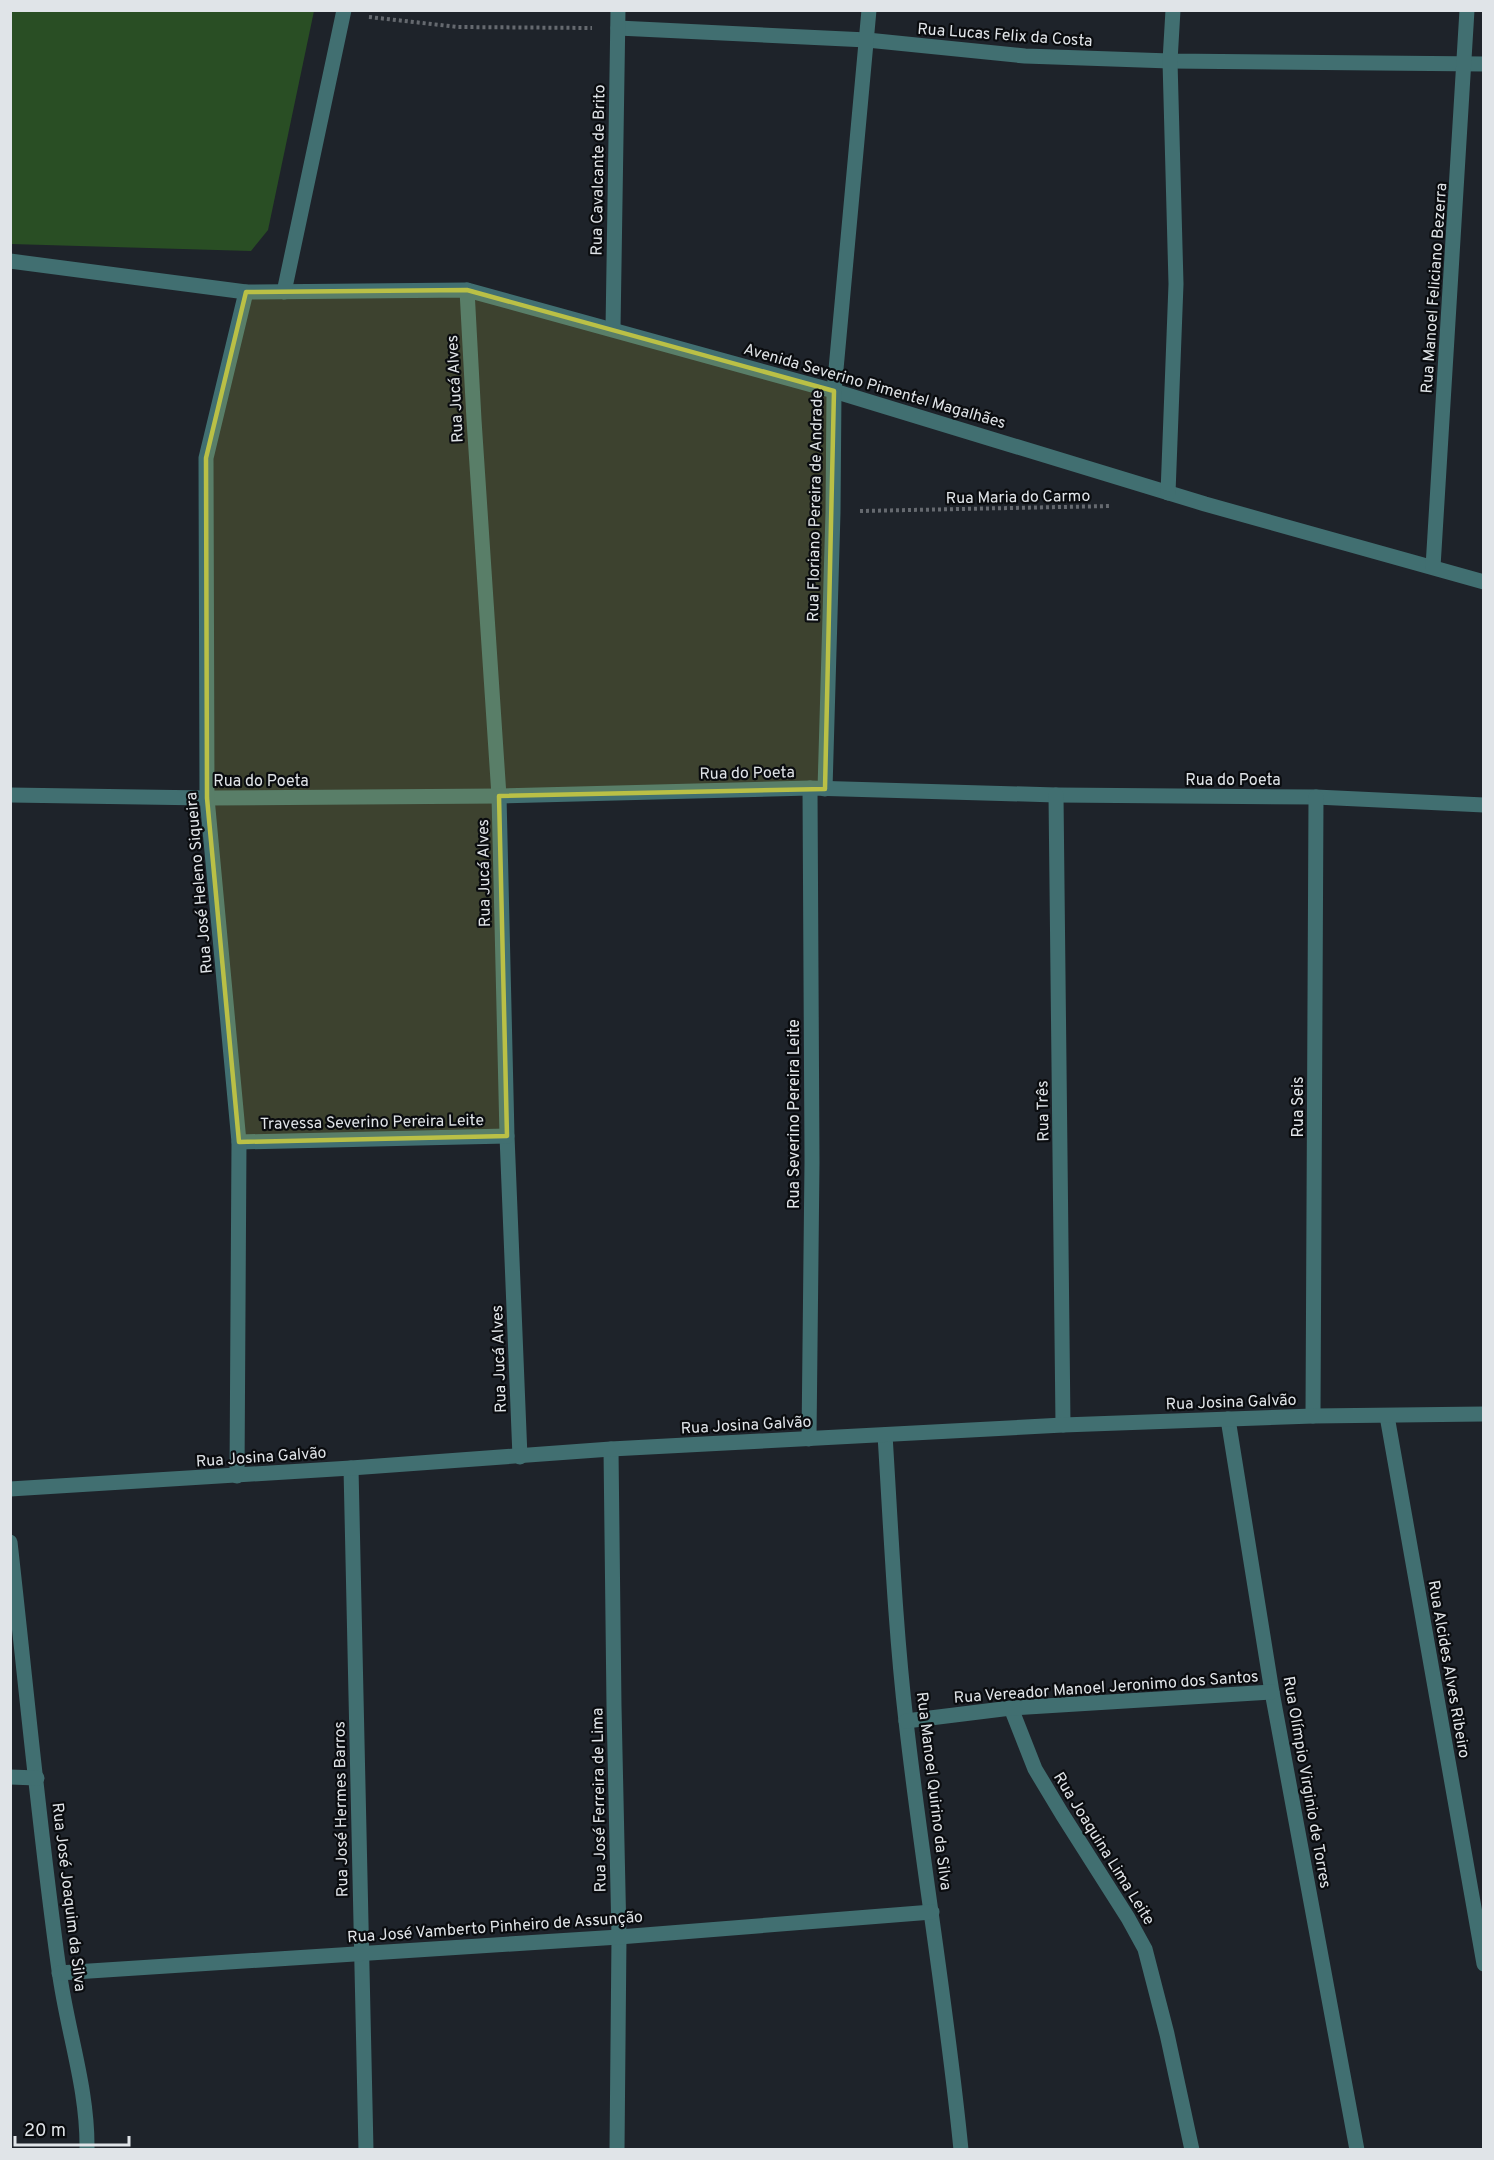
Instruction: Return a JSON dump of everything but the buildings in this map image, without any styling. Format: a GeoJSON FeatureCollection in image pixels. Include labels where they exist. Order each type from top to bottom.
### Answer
{"type":"FeatureCollection","features":[{"type":"Feature","properties":{"kind":"street","name":"Rua Cavalcante de Brito"},"geometry":{"type":"LineString","coordinates":[[613,329],[618,10]]}},
{"type":"Feature","properties":{"kind":"street","name":"Rua Floriano Pereira de Andrade"},"geometry":{"type":"LineString","coordinates":[[818,788],[833,512],[834,391],[869,10]]}},
{"type":"Feature","properties":{"kind":"street"},"geometry":{"type":"LineString","coordinates":[[1168,493],[1176,284],[1170,61],[1173,10]]}},
{"type":"Feature","properties":{"kind":"street","name":"Rua Manoel Feliciano Bezerra"},"geometry":{"type":"LineString","coordinates":[[1433,567],[1467,10]]}},
{"type":"Feature","properties":{"kind":"street"},"geometry":{"type":"LineString","coordinates":[[284,292],[344,12]]}},
{"type":"Feature","properties":{"kind":"street","name":"Rua Lucas Felix da Costa"},"geometry":{"type":"LineString","coordinates":[[618,28],[867,40],[1025,56],[1170,61],[1484,64]]}},
{"type":"Feature","properties":{"kind":"street","name":"Avenida Severino Pimentel Magalhães"},"geometry":{"type":"LineString","coordinates":[[10,261],[246,292],[467,290],[834,391],[1168,493],[1484,582]]}},
{"type":"Feature","properties":{"kind":"street","name":"Rua Jucá Alves"},"geometry":{"type":"LineString","coordinates":[[467,290],[499,796],[507,1136],[520,1457]]}},
{"type":"Feature","properties":{"kind":"street","name":"Rua José Heleno Siqueira"},"geometry":{"type":"LineString","coordinates":[[237,1476],[238,1142],[207,798],[206,458],[246,292]]}},
{"type":"Feature","properties":{"kind":"street","name":"Rua do Poeta"},"geometry":{"type":"LineString","coordinates":[[10,795],[207,798],[499,796],[818,788],[1056,795],[1316,797],[1484,805]]}},
{"type":"Feature","properties":{"kind":"street","name":"Rua Severino Pereira Leite"},"geometry":{"type":"LineString","coordinates":[[809,1439],[818,788]]}},
{"type":"Feature","properties":{"kind":"street","name":"Rua Três"},"geometry":{"type":"LineString","coordinates":[[1056,795],[1064,1425]]}},
{"type":"Feature","properties":{"kind":"street","name":"Rua Seis"},"geometry":{"type":"LineString","coordinates":[[1313,1416],[1316,797]]}},
{"type":"Feature","properties":{"kind":"street","name":"Travessa Severino Pereira Leite"},"geometry":{"type":"LineString","coordinates":[[238,1142],[507,1136]]}},
{"type":"Feature","properties":{"kind":"street","name":"Rua Josina Galvão"},"geometry":{"type":"LineString","coordinates":[[10,1489],[237,1476],[611,1449],[1064,1425],[1313,1416],[1484,1413]]}},
{"type":"Feature","properties":{"kind":"street","name":"Rua Alcides Alves Ribeiro"},"geometry":{"type":"LineString","coordinates":[[1388,1416],[1484,1964]]}},
{"type":"Feature","properties":{"kind":"street","name":"Rua Olímpio Virginio de Torres"},"geometry":{"type":"LineString","coordinates":[[1228,1419],[1272,1692],[1357,2150]]}},
{"type":"Feature","properties":{"kind":"street","name":"Rua Manoel Quirino da Silva"},"geometry":{"type":"LineString","coordinates":[[885,1435],[893,1571],[906,1721],[953,2067],[961,2150]]}},
{"type":"Feature","properties":{"kind":"street","name":"Rua José Ferreira de Lima"},"geometry":{"type":"LineString","coordinates":[[611,1449],[619,1937],[617,2150]]}},
{"type":"Feature","properties":{"kind":"street","name":"Rua José Hermes Barros"},"geometry":{"type":"LineString","coordinates":[[351,1468],[366,2150]]}},
{"type":"Feature","properties":{"kind":"street","name":"Rua José Joaquim da Silva"},"geometry":{"type":"LineString","coordinates":[[10,1542],[59,1973],[81,2075],[87,2150]]}},
{"type":"Feature","properties":{"kind":"street","name":"Rua Vereador Manoel Jeronimo dos Santos"},"geometry":{"type":"LineString","coordinates":[[906,1721],[1011,1708],[1272,1692]]}},
{"type":"Feature","properties":{"kind":"street","name":"Rua Joaquina Lima Leite"},"geometry":{"type":"LineString","coordinates":[[1011,1708],[1035,1769],[1128,1917],[1145,1949],[1167,2034],[1192,2150]]}},
{"type":"Feature","properties":{"kind":"street"},"geometry":{"type":"LineString","coordinates":[[10,1777],[37,1778]]}},
{"type":"Feature","properties":{"kind":"street","name":"Rua José Vamberto Pinheiro de Assunção"},"geometry":{"type":"LineString","coordinates":[[59,1973],[619,1937],[932,1912]]}},
{"type":"Feature","properties":{"kind":"path"},"geometry":{"type":"LineString","coordinates":[[344,12],[458,27],[618,28]]}},
{"type":"Feature","properties":{"kind":"path","name":"Rua Maria do Carmo"},"geometry":{"type":"LineString","coordinates":[[833,512],[1121,506]]}},
{"type":"Feature","properties":{"kind":"highlighted area"},"geometry":{"type":"Polygon","coordinates":[[[467,290],[834,391],[825,789],[499,796],[507,1136],[239,1142],[207,798],[206,458],[246,292],[467,290]]]}},
{"type":"Feature","properties":{"kind":"green space"},"geometry":{"type":"Polygon","coordinates":[[[11,10],[314,11],[268,230],[251,251],[11,244],[11,10]]]}}]}
